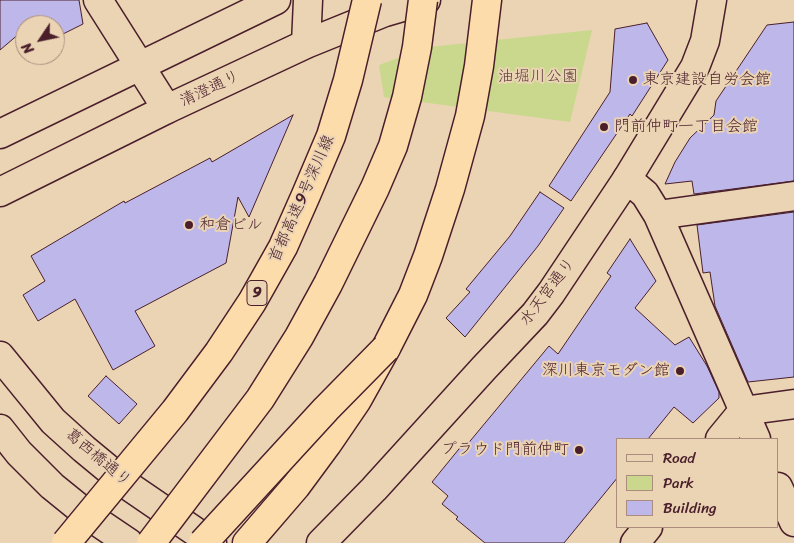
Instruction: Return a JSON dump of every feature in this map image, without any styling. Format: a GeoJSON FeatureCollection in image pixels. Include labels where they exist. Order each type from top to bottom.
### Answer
{"type":"FeatureCollection","features":[{"type":"Feature","properties":{"kind":"highway","name":"首都高速9号深川線"},"geometry":{"type":"LineString","coordinates":[[66,543],[175,411],[219,352],[252,302],[283,247],[331,136],[348,80],[367,0]]}},
{"type":"Feature","properties":{"kind":"highway"},"geometry":{"type":"LineString","coordinates":[[151,543],[260,399],[299,337],[328,284],[393,146],[407,97],[424,0]]}},
{"type":"Feature","properties":{"kind":"highway"},"geometry":{"type":"LineString","coordinates":[[247,543],[296,486],[357,400],[413,294],[450,189],[470,116],[479,66],[487,0]]}},
{"type":"Feature","properties":{"kind":"highway"},"geometry":{"type":"LineString","coordinates":[[203,543],[326,408],[386,348]]}},
{"type":"Feature","properties":{"kind":"street"},"geometry":{"type":"LineString","coordinates":[[98,0],[167,109]]}},
{"type":"Feature","properties":{"kind":"street"},"geometry":{"type":"LineString","coordinates":[[0,134],[276,0]]}},
{"type":"Feature","properties":{"kind":"street"},"geometry":{"type":"LineString","coordinates":[[306,44],[308,0]]}},
{"type":"Feature","properties":{"kind":"street","name":"清澄通り"},"geometry":{"type":"LineString","coordinates":[[0,192],[167,109],[306,44],[385,12],[424,0]]}},
{"type":"Feature","properties":{"kind":"street","name":"水天宮通り"},"geometry":{"type":"LineString","coordinates":[[321,543],[374,489],[535,314],[551,293],[627,178],[695,67],[705,41],[712,0]]}},
{"type":"Feature","properties":{"kind":"street"},"geometry":{"type":"LineString","coordinates":[[627,178],[645,194],[658,215],[756,438]]}},
{"type":"Feature","properties":{"kind":"street"},"geometry":{"type":"LineString","coordinates":[[658,215],[794,196]]}},
{"type":"Feature","properties":{"kind":"street","name":"葛西橋通り"},"geometry":{"type":"LineString","coordinates":[[0,356],[53,421],[84,449],[130,487],[212,543]]}},
{"type":"Feature","properties":{"kind":"street"},"geometry":{"type":"LineString","coordinates":[[721,438],[743,411],[794,404]]}},
{"type":"Feature","properties":{"kind":"street"},"geometry":{"type":"LineString","coordinates":[[0,429],[52,486],[89,516],[130,543]]}},
{"type":"Feature","properties":{"kind":"street"},"geometry":{"type":"LineString","coordinates":[[779,489],[794,522]]}},
{"type":"Feature","properties":{"kind":"street"},"geometry":{"type":"LineString","coordinates":[[66,543],[89,516]]}},
{"type":"Feature","properties":{"kind":"street"},"geometry":{"type":"LineString","coordinates":[[635,543],[647,528]]}},
{"type":"Feature","properties":{"kind":"green space","name":"油堀川公園"},"geometry":{"type":"Polygon","coordinates":[[[592,30],[570,122],[384,97],[379,65],[429,47],[592,30]]]}},
{"type":"Feature","properties":{"kind":"building"},"geometry":{"type":"Polygon","coordinates":[[[0,0],[79,0],[83,24],[65,33],[65,15],[15,15],[15,37],[0,50],[0,0]]]}},
{"type":"Feature","properties":{"kind":"building"},"geometry":{"type":"Polygon","coordinates":[[[794,22],[794,181],[694,194],[692,181],[665,184],[675,162],[690,138],[714,115],[716,101],[767,25],[794,22]]]}},
{"type":"Feature","properties":{"kind":"building"},"geometry":{"type":"Polygon","coordinates":[[[647,23],[668,60],[632,116],[630,114],[571,201],[549,186],[610,92],[615,29],[647,23]]]}},
{"type":"Feature","properties":{"kind":"building"},"geometry":{"type":"Polygon","coordinates":[[[293,115],[249,217],[238,197],[226,263],[135,311],[155,346],[113,370],[75,299],[38,321],[23,295],[45,281],[31,256],[124,201],[125,203],[210,158],[212,162],[293,115]]]}},
{"type":"Feature","properties":{"kind":"building"},"geometry":{"type":"Polygon","coordinates":[[[540,192],[564,208],[538,246],[465,337],[446,318],[470,292],[466,289],[510,236],[540,192]]]}},
{"type":"Feature","properties":{"kind":"building"},"geometry":{"type":"Polygon","coordinates":[[[794,212],[794,377],[748,382],[715,306],[710,272],[703,273],[697,225],[794,212]]]}},
{"type":"Feature","properties":{"kind":"building"},"geometry":{"type":"Polygon","coordinates":[[[630,239],[656,281],[635,308],[675,345],[689,337],[707,366],[719,392],[719,398],[693,423],[674,407],[649,438],[616,438],[616,479],[564,543],[485,543],[456,519],[458,517],[442,504],[448,496],[432,482],[463,444],[466,446],[549,346],[558,354],[611,276],[607,273],[630,239]]]}},
{"type":"Feature","properties":{"kind":"building"},"geometry":{"type":"Polygon","coordinates":[[[106,376],[137,404],[119,424],[88,396],[106,376]]]}},
{"type":"Feature","properties":{"kind":"place","name":"東京建設自労会館"},"geometry":{"type":"Point","coordinates":[633,80]}},
{"type":"Feature","properties":{"kind":"place","name":"門前仲町一丁目会館"},"geometry":{"type":"Point","coordinates":[604,127]}},
{"type":"Feature","properties":{"kind":"place","name":"和倉ビル"},"geometry":{"type":"Point","coordinates":[189,225]}},
{"type":"Feature","properties":{"kind":"place","name":"深川東京モダン館"},"geometry":{"type":"Point","coordinates":[680,371]}},
{"type":"Feature","properties":{"kind":"place","name":"プラウド門前仲町"},"geometry":{"type":"Point","coordinates":[579,450]}}]}
